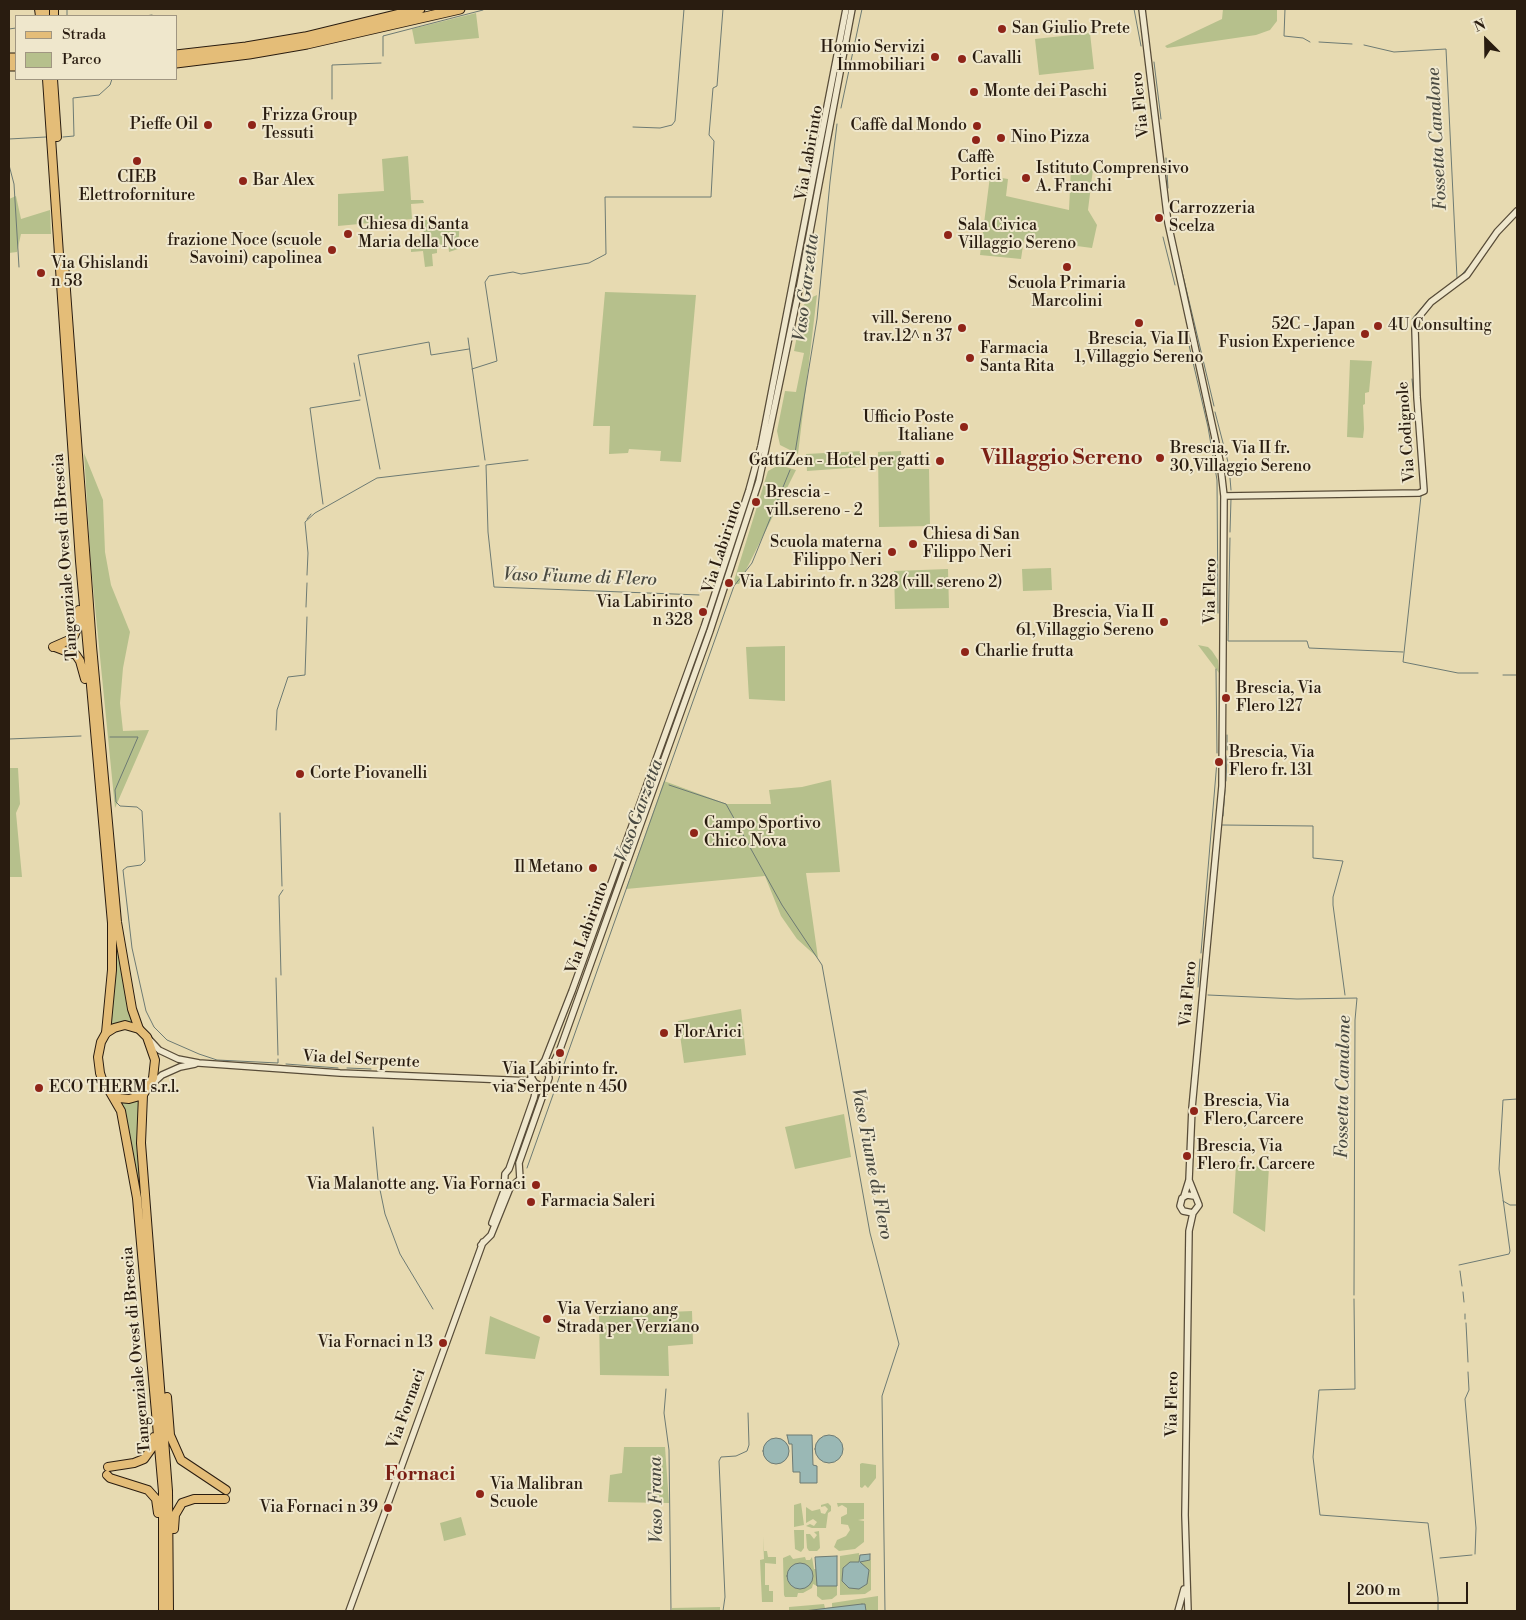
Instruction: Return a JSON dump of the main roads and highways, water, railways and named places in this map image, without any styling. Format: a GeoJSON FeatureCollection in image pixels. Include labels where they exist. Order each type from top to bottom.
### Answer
{"type":"FeatureCollection","features":[{"type":"Feature","properties":{"kind":"highway"},"geometry":{"type":"LineString","coordinates":[[178,55],[246,47],[305,37],[420,9]]}},
{"type":"Feature","properties":{"kind":"highway"},"geometry":{"type":"LineString","coordinates":[[178,63],[307,44],[460,9]]}},
{"type":"Feature","properties":{"kind":"main road","name":"Tangenziale Ovest di Brescia"},"geometry":{"type":"LineString","coordinates":[[50,80],[80,561],[112,939],[106,1033],[101,1042],[98,1057],[100,1073],[121,1111],[138,1198],[156,1372]]}},
{"type":"Feature","properties":{"kind":"main road","name":"Tangenziale Ovest di Brescia"},"geometry":{"type":"LineString","coordinates":[[62,283],[117,922],[132,1009],[139,1029],[147,1037],[155,1060],[153,1078],[143,1095],[142,1175],[165,1480],[169,1611]]}},
{"type":"Feature","properties":{"kind":"main road"},"geometry":{"type":"LineString","coordinates":[[80,561],[77,574],[79,615],[77,631],[69,640],[53,647],[71,652],[80,661],[93,717]]}},
{"type":"Feature","properties":{"kind":"main road"},"geometry":{"type":"LineString","coordinates":[[106,1033],[125,1025],[139,1029]]}},
{"type":"Feature","properties":{"kind":"main road"},"geometry":{"type":"LineString","coordinates":[[109,1090],[119,1098],[129,1099],[143,1095]]}},
{"type":"Feature","properties":{"kind":"main road"},"geometry":{"type":"LineString","coordinates":[[163,1547],[158,1532],[158,1507],[154,1495],[143,1487],[110,1478],[108,1471],[139,1462],[152,1451],[154,1445],[150,1385],[156,1372],[166,1386],[170,1435],[176,1452],[187,1466],[217,1482],[226,1490]]}},
{"type":"Feature","properties":{"kind":"main road","name":"Tangenziale Ovest di Brescia"},"geometry":{"type":"LineString","coordinates":[[163,1611],[165,1480]]}},
{"type":"Feature","properties":{"kind":"main road"},"geometry":{"type":"LineString","coordinates":[[169,1573],[174,1559],[174,1520],[179,1506],[194,1499],[225,1499]]}},
{"type":"Feature","properties":{"kind":"water"},"geometry":{"type":"Polygon","coordinates":[[[787,1435],[812,1435],[813,1465],[817,1466],[817,1483],[800,1483],[800,1472],[793,1472],[792,1444],[789,1444],[787,1435]]]}},
{"type":"Feature","properties":{"kind":"water"},"geometry":{"type":"Polygon","coordinates":[[[829,1435],[839,1439],[843,1449],[839,1459],[829,1463],[819,1459],[815,1449],[819,1439],[829,1435]]]}},
{"type":"Feature","properties":{"kind":"water"},"geometry":{"type":"Polygon","coordinates":[[[776,1438],[785,1442],[789,1451],[785,1460],[776,1464],[767,1460],[763,1451],[767,1442],[776,1438]]]}},
{"type":"Feature","properties":{"kind":"water"},"geometry":{"type":"Polygon","coordinates":[[[870,1554],[870,1560],[860,1562],[869,1570],[867,1584],[859,1589],[849,1588],[842,1581],[843,1568],[850,1562],[859,1562],[860,1555],[870,1554]]]}},
{"type":"Feature","properties":{"kind":"water"},"geometry":{"type":"Polygon","coordinates":[[[837,1556],[837,1586],[817,1586],[815,1557],[837,1556]]]}},
{"type":"Feature","properties":{"kind":"water"},"geometry":{"type":"Polygon","coordinates":[[[800,1563],[809,1567],[813,1576],[809,1585],[800,1589],[791,1585],[787,1576],[791,1567],[800,1563]]]}},
{"type":"Feature","properties":{"kind":"water"},"geometry":{"type":"Polygon","coordinates":[[[865,1604],[866,1611],[804,1611],[865,1604]]]}},
{"type":"Feature","properties":{"kind":"waterway"},"geometry":{"type":"LineString","coordinates":[[67,9],[67,15]]}},
{"type":"Feature","properties":{"kind":"waterway"},"geometry":{"type":"LineString","coordinates":[[633,127],[660,128],[672,125],[675,121],[684,9]]}},
{"type":"Feature","properties":{"kind":"waterway","name":"Vaso Fiume di Flero"},"geometry":{"type":"LineString","coordinates":[[472,369],[497,361],[485,282],[489,276],[513,272],[521,274],[589,263],[606,254],[605,197],[711,197],[714,141],[709,135],[713,88],[717,86],[723,9]]}},
{"type":"Feature","properties":{"kind":"waterway","name":"Vaso Garzetta"},"geometry":{"type":"LineString","coordinates":[[841,108],[862,9]]}},
{"type":"Feature","properties":{"kind":"waterway","name":"Fossetta Canalone"},"geometry":{"type":"LineString","coordinates":[[1134,9],[1141,46]]}},
{"type":"Feature","properties":{"kind":"waterway","name":"Fossetta Canalone"},"geometry":{"type":"LineString","coordinates":[[1285,9],[1284,36],[1303,38],[1310,42]]}},
{"type":"Feature","properties":{"kind":"waterway"},"geometry":{"type":"LineString","coordinates":[[383,56],[383,36],[483,10]]}},
{"type":"Feature","properties":{"kind":"waterway"},"geometry":{"type":"LineString","coordinates":[[9,29],[15,28]]}},
{"type":"Feature","properties":{"kind":"waterway","name":"Fossetta Canalone"},"geometry":{"type":"LineString","coordinates":[[1319,42],[1352,44]]}},
{"type":"Feature","properties":{"kind":"waterway","name":"Fossetta Canalone"},"geometry":{"type":"LineString","coordinates":[[1364,45],[1394,52],[1446,49],[1457,278]]}},
{"type":"Feature","properties":{"kind":"waterway","name":"Fossetta Canalone"},"geometry":{"type":"LineString","coordinates":[[1154,62],[1161,119]]}},
{"type":"Feature","properties":{"kind":"waterway"},"geometry":{"type":"LineString","coordinates":[[332,99],[332,65],[381,63]]}},
{"type":"Feature","properties":{"kind":"waterway"},"geometry":{"type":"LineString","coordinates":[[63,137],[74,136],[73,98],[99,95],[110,85],[112,80]]}},
{"type":"Feature","properties":{"kind":"waterway","name":"Vaso Garzetta"},"geometry":{"type":"LineString","coordinates":[[795,453],[817,319],[837,124]]}},
{"type":"Feature","properties":{"kind":"waterway"},"geometry":{"type":"LineString","coordinates":[[9,139],[46,137]]}},
{"type":"Feature","properties":{"kind":"waterway","name":"Fossetta Canalone"},"geometry":{"type":"LineString","coordinates":[[1166,158],[1168,188]]}},
{"type":"Feature","properties":{"kind":"waterway"},"geometry":{"type":"LineString","coordinates":[[9,165],[14,184],[19,267]]}},
{"type":"Feature","properties":{"kind":"waterway"},"geometry":{"type":"LineString","coordinates":[[1478,254],[1507,218]]}},
{"type":"Feature","properties":{"kind":"waterway","name":"Fossetta Canalone"},"geometry":{"type":"LineString","coordinates":[[1163,237],[1175,285]]}},
{"type":"Feature","properties":{"kind":"waterway","name":"Fossetta Canalone"},"geometry":{"type":"LineString","coordinates":[[1180,263],[1214,406]]}},
{"type":"Feature","properties":{"kind":"waterway"},"geometry":{"type":"LineString","coordinates":[[1458,279],[1470,265]]}},
{"type":"Feature","properties":{"kind":"waterway"},"geometry":{"type":"LineString","coordinates":[[1412,319],[1428,300],[1453,282]]}},
{"type":"Feature","properties":{"kind":"waterway","name":"Fossetta Canalone"},"geometry":{"type":"LineString","coordinates":[[1186,332],[1208,427],[1217,480],[1218,613]]}},
{"type":"Feature","properties":{"kind":"waterway","name":"Vaso Fiume di Flero"},"geometry":{"type":"LineString","coordinates":[[468,338],[485,460]]}},
{"type":"Feature","properties":{"kind":"waterway"},"geometry":{"type":"LineString","coordinates":[[380,469],[358,355],[429,342],[431,355],[469,349]]}},
{"type":"Feature","properties":{"kind":"waterway"},"geometry":{"type":"LineString","coordinates":[[354,363],[360,396]]}},
{"type":"Feature","properties":{"kind":"waterway"},"geometry":{"type":"LineString","coordinates":[[1412,379],[1416,416]]}},
{"type":"Feature","properties":{"kind":"waterway"},"geometry":{"type":"LineString","coordinates":[[323,504],[310,408],[360,400]]}},
{"type":"Feature","properties":{"kind":"waterway","name":"Fossetta Canalone"},"geometry":{"type":"LineString","coordinates":[[1215,412],[1229,466],[1231,490]]}},
{"type":"Feature","properties":{"kind":"waterway","name":"Vaso Fiume di Flero"},"geometry":{"type":"LineString","coordinates":[[528,460],[486,465],[488,532],[494,587],[699,595]]}},
{"type":"Feature","properties":{"kind":"waterway"},"geometry":{"type":"LineString","coordinates":[[307,575],[308,553],[305,522],[315,513],[377,478],[479,466]]}},
{"type":"Feature","properties":{"kind":"waterway","name":"Vaso Garzetta"},"geometry":{"type":"LineString","coordinates":[[527,1168],[734,586],[752,563],[790,470]]}},
{"type":"Feature","properties":{"kind":"waterway"},"geometry":{"type":"LineString","coordinates":[[1421,496],[1403,662],[1458,673],[1478,673]]}},
{"type":"Feature","properties":{"kind":"waterway","name":"Fossetta Canalone"},"geometry":{"type":"LineString","coordinates":[[1230,532],[1231,499]]}},
{"type":"Feature","properties":{"kind":"waterway"},"geometry":{"type":"LineString","coordinates":[[307,519],[311,514]]}},
{"type":"Feature","properties":{"kind":"waterway"},"geometry":{"type":"LineString","coordinates":[[1230,538],[1228,641],[1307,641],[1309,648],[1403,652]]}},
{"type":"Feature","properties":{"kind":"waterway"},"geometry":{"type":"LineString","coordinates":[[306,607],[307,583]]}},
{"type":"Feature","properties":{"kind":"waterway"},"geometry":{"type":"LineString","coordinates":[[276,730],[277,710],[288,677],[305,675],[307,617]]}},
{"type":"Feature","properties":{"kind":"waterway","name":"Fossetta Canalone"},"geometry":{"type":"LineString","coordinates":[[1216,669],[1217,753]]}},
{"type":"Feature","properties":{"kind":"waterway"},"geometry":{"type":"LineString","coordinates":[[1503,675],[1517,675]]}},
{"type":"Feature","properties":{"kind":"waterway","name":"Fossetta Canalone"},"geometry":{"type":"LineString","coordinates":[[1227,735],[1227,750]]}},
{"type":"Feature","properties":{"kind":"waterway"},"geometry":{"type":"LineString","coordinates":[[9,739],[81,736]]}},
{"type":"Feature","properties":{"kind":"waterway"},"geometry":{"type":"LineString","coordinates":[[110,737],[138,737],[115,790],[116,802],[120,806],[137,807],[142,811],[145,861],[141,865],[127,867],[123,870],[132,948],[146,1011],[154,1027],[167,1040],[217,1060],[278,1063],[278,1059]]}},
{"type":"Feature","properties":{"kind":"waterway","name":"Fossetta Canalone"},"geometry":{"type":"LineString","coordinates":[[1226,781],[1227,756]]}},
{"type":"Feature","properties":{"kind":"waterway","name":"Fossetta Canalone"},"geometry":{"type":"LineString","coordinates":[[1201,953],[1217,761]]}},
{"type":"Feature","properties":{"kind":"waterway","name":"Vaso Fiume di Flero"},"geometry":{"type":"LineString","coordinates":[[669,785],[726,804],[782,905],[822,965],[870,1233],[899,1344],[882,1396],[885,1611]]}},
{"type":"Feature","properties":{"kind":"waterway","name":"Fossetta Canalone"},"geometry":{"type":"LineString","coordinates":[[1223,816],[1225,790]]}},
{"type":"Feature","properties":{"kind":"waterway"},"geometry":{"type":"LineString","coordinates":[[280,813],[282,886]]}},
{"type":"Feature","properties":{"kind":"waterway","name":"Fossetta Canalone"},"geometry":{"type":"LineString","coordinates":[[1222,825],[1313,826],[1313,858],[1343,861],[1333,897],[1333,905],[1345,995]]}},
{"type":"Feature","properties":{"kind":"waterway"},"geometry":{"type":"LineString","coordinates":[[281,975],[279,896],[283,890]]}},
{"type":"Feature","properties":{"kind":"waterway","name":"Fossetta Canalone"},"geometry":{"type":"LineString","coordinates":[[1198,987],[1200,959]]}},
{"type":"Feature","properties":{"kind":"waterway"},"geometry":{"type":"LineString","coordinates":[[276,978],[278,1055]]}},
{"type":"Feature","properties":{"kind":"waterway","name":"Fossetta Canalone"},"geometry":{"type":"LineString","coordinates":[[1208,995],[1297,999],[1357,998],[1355,1020],[1354,1295]]}},
{"type":"Feature","properties":{"kind":"waterway"},"geometry":{"type":"LineString","coordinates":[[286,1064],[338,1068]]}},
{"type":"Feature","properties":{"kind":"waterway"},"geometry":{"type":"LineString","coordinates":[[347,1068],[371,1069]]}},
{"type":"Feature","properties":{"kind":"waterway"},"geometry":{"type":"LineString","coordinates":[[1459,1265],[1509,1254],[1499,1169],[1503,1100],[1517,1099]]}},
{"type":"Feature","properties":{"kind":"waterway"},"geometry":{"type":"LineString","coordinates":[[373,1127],[378,1180],[385,1214],[400,1254],[433,1309]]}},
{"type":"Feature","properties":{"kind":"waterway"},"geometry":{"type":"LineString","coordinates":[[1503,1201],[1510,1205],[1517,1205]]}},
{"type":"Feature","properties":{"kind":"waterway"},"geometry":{"type":"LineString","coordinates":[[1460,1271],[1462,1286]]}},
{"type":"Feature","properties":{"kind":"waterway"},"geometry":{"type":"LineString","coordinates":[[1463,1292],[1464,1302]]}},
{"type":"Feature","properties":{"kind":"waterway","name":"Fossetta Canalone"},"geometry":{"type":"LineString","coordinates":[[1354,1299],[1355,1389],[1319,1390],[1313,1457],[1320,1515],[1428,1523],[1438,1611]]}},
{"type":"Feature","properties":{"kind":"waterway"},"geometry":{"type":"LineString","coordinates":[[1465,1314],[1465,1319]]}},
{"type":"Feature","properties":{"kind":"waterway"},"geometry":{"type":"LineString","coordinates":[[1466,1323],[1468,1362]]}},
{"type":"Feature","properties":{"kind":"waterway"},"geometry":{"type":"LineString","coordinates":[[1468,1372],[1469,1390],[1465,1399],[1476,1528],[1475,1554]]}},
{"type":"Feature","properties":{"kind":"waterway","name":"Vaso Frana"},"geometry":{"type":"LineString","coordinates":[[666,1389],[664,1413],[669,1450],[671,1611]]}},
{"type":"Feature","properties":{"kind":"waterway","name":"Vaso Frana"},"geometry":{"type":"LineString","coordinates":[[723,1611],[725,1597],[719,1461],[721,1457],[736,1456],[747,1451],[749,1445],[748,1413]]}},
{"type":"Feature","properties":{"kind":"waterway"},"geometry":{"type":"LineString","coordinates":[[1440,1558],[1472,1555]]}},
{"type":"Feature","properties":{"kind":"place","name":"San Giulio Prete"},"geometry":{"type":"Point","coordinates":[1002,29]}},
{"type":"Feature","properties":{"kind":"place","name":"Homio Servizi Immobiliari"},"geometry":{"type":"Point","coordinates":[935,57]}},
{"type":"Feature","properties":{"kind":"place","name":"Cavalli"},"geometry":{"type":"Point","coordinates":[962,59]}},
{"type":"Feature","properties":{"kind":"place","name":"Monte dei Paschi"},"geometry":{"type":"Point","coordinates":[974,92]}},
{"type":"Feature","properties":{"kind":"place","name":"Pieffe Oil"},"geometry":{"type":"Point","coordinates":[208,125]}},
{"type":"Feature","properties":{"kind":"place","name":"Frizza Group Tessuti"},"geometry":{"type":"Point","coordinates":[252,125]}},
{"type":"Feature","properties":{"kind":"place","name":"Caffè dal Mondo"},"geometry":{"type":"Point","coordinates":[977,126]}},
{"type":"Feature","properties":{"kind":"place","name":"Nino Pizza"},"geometry":{"type":"Point","coordinates":[1001,138]}},
{"type":"Feature","properties":{"kind":"place","name":"Caffè Portici"},"geometry":{"type":"Point","coordinates":[976,140]}},
{"type":"Feature","properties":{"kind":"place","name":"CIEB Elettroforniture"},"geometry":{"type":"Point","coordinates":[137,161]}},
{"type":"Feature","properties":{"kind":"place","name":"Istituto Comprensivo A. Franchi"},"geometry":{"type":"Point","coordinates":[1026,178]}},
{"type":"Feature","properties":{"kind":"place","name":"Bar Alex"},"geometry":{"type":"Point","coordinates":[243,181]}},
{"type":"Feature","properties":{"kind":"place","name":"Carrozzeria Scelza"},"geometry":{"type":"Point","coordinates":[1159,218]}},
{"type":"Feature","properties":{"kind":"place","name":"Chiesa di Santa Maria della Noce"},"geometry":{"type":"Point","coordinates":[348,234]}},
{"type":"Feature","properties":{"kind":"place","name":"Sala Civica Villaggio Sereno"},"geometry":{"type":"Point","coordinates":[948,235]}},
{"type":"Feature","properties":{"kind":"place","name":"frazione Noce (scuole Savoini) capolinea"},"geometry":{"type":"Point","coordinates":[332,250]}},
{"type":"Feature","properties":{"kind":"place","name":"Scuola Primaria Marcolini"},"geometry":{"type":"Point","coordinates":[1067,267]}},
{"type":"Feature","properties":{"kind":"place","name":"Via Ghislandi n 58"},"geometry":{"type":"Point","coordinates":[41,273]}},
{"type":"Feature","properties":{"kind":"place","name":"Brescia, Via II 1,Villaggio Sereno"},"geometry":{"type":"Point","coordinates":[1139,323]}},
{"type":"Feature","properties":{"kind":"place","name":"4U Consulting"},"geometry":{"type":"Point","coordinates":[1378,326]}},
{"type":"Feature","properties":{"kind":"place","name":"vill. Sereno trav.12^ n 37"},"geometry":{"type":"Point","coordinates":[962,328]}},
{"type":"Feature","properties":{"kind":"place","name":"52C - Japan Fusion Experience"},"geometry":{"type":"Point","coordinates":[1365,334]}},
{"type":"Feature","properties":{"kind":"place","name":"Farmacia Santa Rita"},"geometry":{"type":"Point","coordinates":[970,358]}},
{"type":"Feature","properties":{"kind":"place","name":"Ufficio Poste Italiane"},"geometry":{"type":"Point","coordinates":[964,427]}},
{"type":"Feature","properties":{"kind":"place","name":"Brescia, Via II fr. 30,Villaggio Sereno"},"geometry":{"type":"Point","coordinates":[1160,458]}},
{"type":"Feature","properties":{"kind":"place","name":"GattiZen - Hotel per gatti"},"geometry":{"type":"Point","coordinates":[940,461]}},
{"type":"Feature","properties":{"kind":"place","name":"Brescia - vill.sereno - 2"},"geometry":{"type":"Point","coordinates":[756,502]}},
{"type":"Feature","properties":{"kind":"place","name":"Chiesa di San Filippo Neri"},"geometry":{"type":"Point","coordinates":[913,544]}},
{"type":"Feature","properties":{"kind":"place","name":"Scuola materna Filippo Neri"},"geometry":{"type":"Point","coordinates":[892,552]}},
{"type":"Feature","properties":{"kind":"place","name":"Via Labirinto fr. n 328 (vill. sereno 2)"},"geometry":{"type":"Point","coordinates":[729,583]}},
{"type":"Feature","properties":{"kind":"place","name":"Via Labirinto n 328"},"geometry":{"type":"Point","coordinates":[703,612]}},
{"type":"Feature","properties":{"kind":"place","name":"Brescia, Via II 61,Villaggio Sereno"},"geometry":{"type":"Point","coordinates":[1164,622]}},
{"type":"Feature","properties":{"kind":"place","name":"Charlie frutta"},"geometry":{"type":"Point","coordinates":[965,652]}},
{"type":"Feature","properties":{"kind":"place","name":"Brescia, Via Flero 127"},"geometry":{"type":"Point","coordinates":[1226,698]}},
{"type":"Feature","properties":{"kind":"place","name":"Brescia, Via Flero fr. 131"},"geometry":{"type":"Point","coordinates":[1219,762]}},
{"type":"Feature","properties":{"kind":"place","name":"Corte Piovanelli"},"geometry":{"type":"Point","coordinates":[300,774]}},
{"type":"Feature","properties":{"kind":"place","name":"Campo Sportivo Chico Nova"},"geometry":{"type":"Point","coordinates":[694,833]}},
{"type":"Feature","properties":{"kind":"place","name":"Il Metano"},"geometry":{"type":"Point","coordinates":[593,868]}},
{"type":"Feature","properties":{"kind":"place","name":"FlorArici"},"geometry":{"type":"Point","coordinates":[664,1033]}},
{"type":"Feature","properties":{"kind":"place","name":"Via Labirinto fr. via Serpente n 450"},"geometry":{"type":"Point","coordinates":[560,1053]}},
{"type":"Feature","properties":{"kind":"place","name":"ECO THERM s.r.l."},"geometry":{"type":"Point","coordinates":[39,1088]}},
{"type":"Feature","properties":{"kind":"place","name":"Brescia, Via Flero,Carcere"},"geometry":{"type":"Point","coordinates":[1194,1111]}},
{"type":"Feature","properties":{"kind":"place","name":"Brescia, Via Flero fr. Carcere"},"geometry":{"type":"Point","coordinates":[1187,1156]}},
{"type":"Feature","properties":{"kind":"place","name":"Via Malanotte ang. Via Fornaci"},"geometry":{"type":"Point","coordinates":[536,1185]}},
{"type":"Feature","properties":{"kind":"place","name":"Farmacia Saleri"},"geometry":{"type":"Point","coordinates":[531,1202]}},
{"type":"Feature","properties":{"kind":"place","name":"Via Verziano ang Strada per Verziano"},"geometry":{"type":"Point","coordinates":[547,1319]}},
{"type":"Feature","properties":{"kind":"place","name":"Via Fornaci n 13"},"geometry":{"type":"Point","coordinates":[443,1343]}},
{"type":"Feature","properties":{"kind":"place","name":"Via Malibran Scuole"},"geometry":{"type":"Point","coordinates":[480,1494]}},
{"type":"Feature","properties":{"kind":"place","name":"Via Fornaci n 39"},"geometry":{"type":"Point","coordinates":[388,1508]}},
{"type":"Feature","properties":{"kind":"district","name":"Villaggio Sereno"},"geometry":{"type":"Point","coordinates":[1062,459]}},
{"type":"Feature","properties":{"kind":"district","name":"Fornaci"},"geometry":{"type":"Point","coordinates":[420,1475]}}]}
